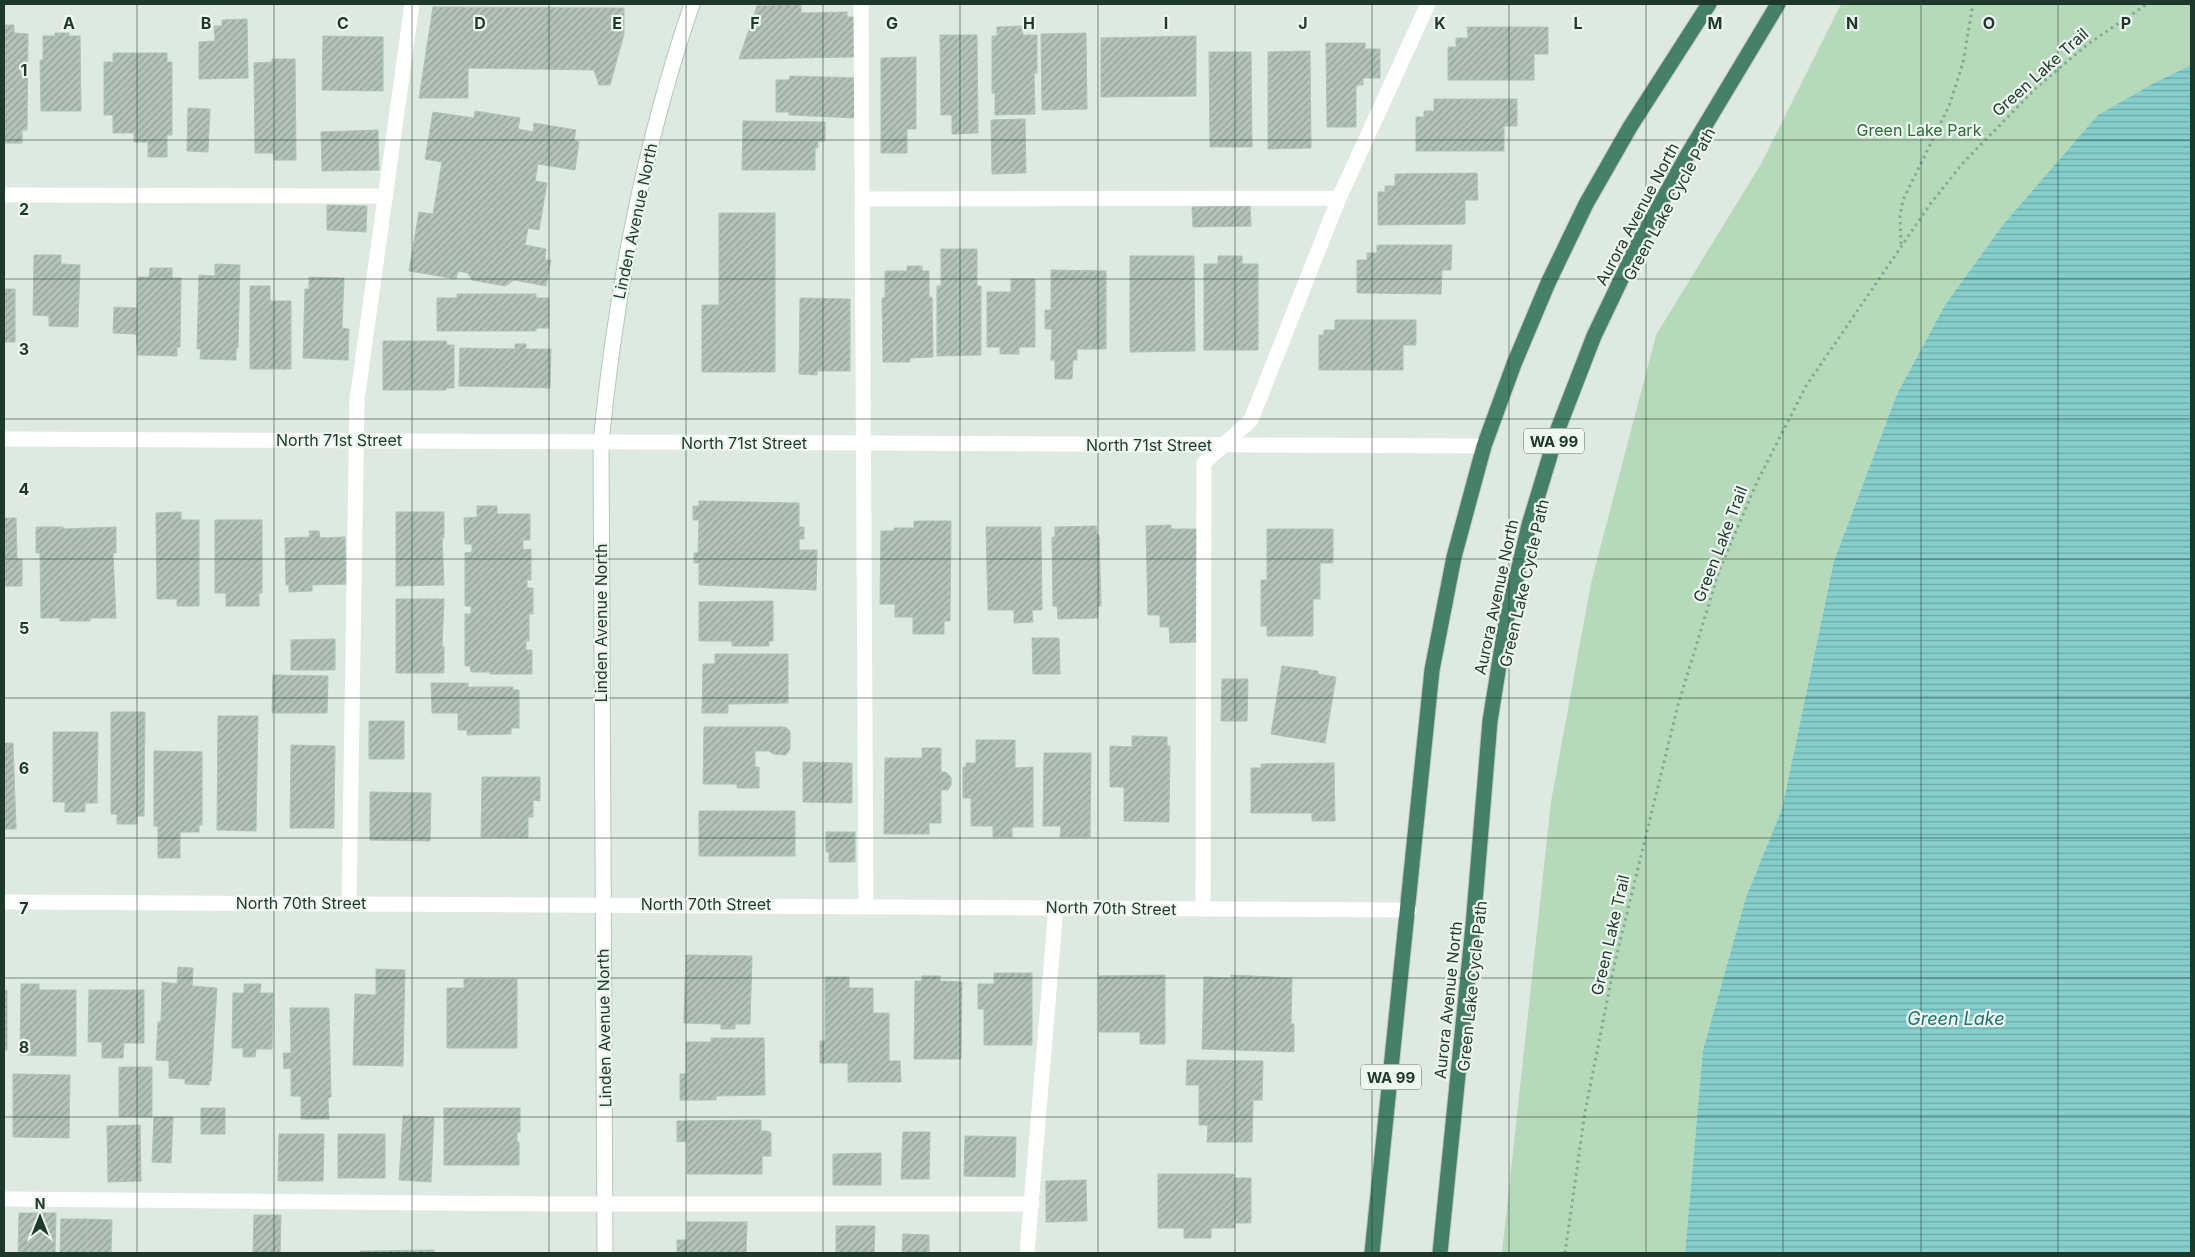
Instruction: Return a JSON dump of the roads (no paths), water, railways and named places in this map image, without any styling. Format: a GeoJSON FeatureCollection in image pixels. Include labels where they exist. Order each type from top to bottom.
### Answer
{"type":"FeatureCollection","features":[{"type":"Feature","properties":{"kind":"highway","name":"WA 99"},"geometry":{"type":"LineString","coordinates":[[1372,1253],[1409,910],[1432,670],[1454,557],[1484,446],[1532,318],[1548,283],[1586,204],[1630,127],[1709,4]]}},
{"type":"Feature","properties":{"kind":"highway","name":"Aurora Avenue North"},"geometry":{"type":"LineString","coordinates":[[1440,1253],[1473,926],[1490,721],[1506,622],[1528,525],[1558,430],[1588,353],[1637,246],[1686,158],[1778,4]]}},
{"type":"Feature","properties":{"kind":"street"},"geometry":{"type":"LineString","coordinates":[[349,903],[357,400],[412,4]]}},
{"type":"Feature","properties":{"kind":"street","name":"Linden Avenue North"},"geometry":{"type":"LineString","coordinates":[[605,1253],[601,442],[609,360],[621,278],[637,196],[657,116],[692,4]]}},
{"type":"Feature","properties":{"kind":"street"},"geometry":{"type":"LineString","coordinates":[[861,4],[866,904]]}},
{"type":"Feature","properties":{"kind":"street"},"geometry":{"type":"LineString","coordinates":[[1203,909],[1204,463],[1251,420],[1340,198],[1428,4]]}},
{"type":"Feature","properties":{"kind":"street"},"geometry":{"type":"LineString","coordinates":[[4,195],[386,196]]}},
{"type":"Feature","properties":{"kind":"street"},"geometry":{"type":"LineString","coordinates":[[862,199],[1340,198]]}},
{"type":"Feature","properties":{"kind":"street","name":"North 71st Street"},"geometry":{"type":"LineString","coordinates":[[4,439],[1484,446]]}},
{"type":"Feature","properties":{"kind":"street","name":"North 70th Street"},"geometry":{"type":"LineString","coordinates":[[4,902],[602,905],[866,904],[1409,910]]}},
{"type":"Feature","properties":{"kind":"street"},"geometry":{"type":"LineString","coordinates":[[1027,1253],[1056,907]]}},
{"type":"Feature","properties":{"kind":"street"},"geometry":{"type":"LineString","coordinates":[[4,1199],[606,1204],[1032,1204]]}},
{"type":"Feature","properties":{"kind":"water","name":"Green Lake"},"geometry":{"type":"Polygon","coordinates":[[[2191,65],[2191,1253],[1685,1253],[1703,1050],[1746,897],[1782,809],[1834,561],[1897,394],[1945,305],[2002,226],[2098,115],[2156,82],[2191,65]]]}},
{"type":"Feature","properties":{"kind":"park label","name":"Green Lake Park"},"geometry":{"type":"Point","coordinates":[1919,130]}}]}
